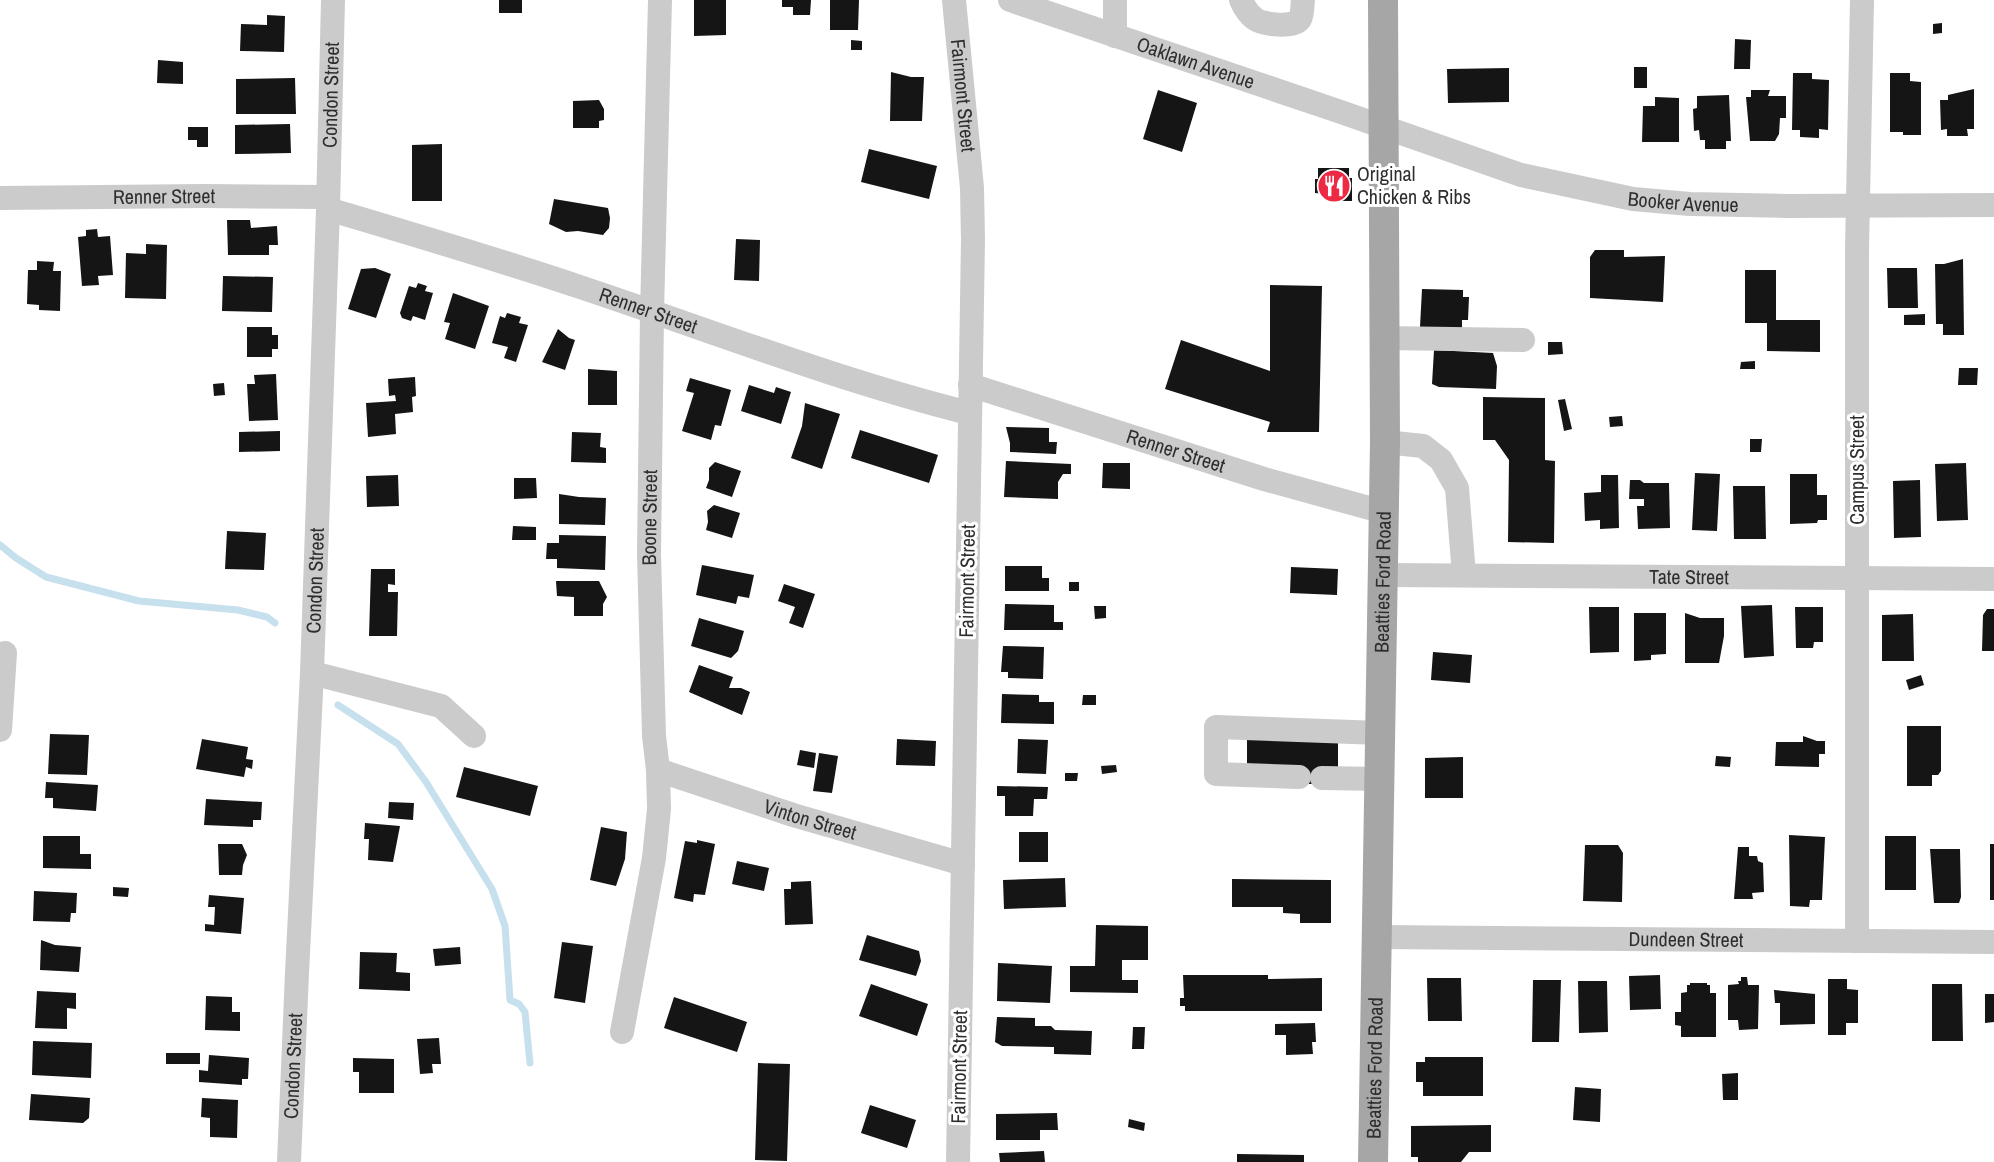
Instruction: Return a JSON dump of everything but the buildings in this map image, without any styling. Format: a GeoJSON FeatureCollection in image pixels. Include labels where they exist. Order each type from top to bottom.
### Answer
{"type":"FeatureCollection","features":[{"type":"Feature","properties":{"kind":"main road","name":"Beatties Ford Road"},"geometry":{"type":"LineString","coordinates":[[1373,1162],[1385,442],[1383,0]]}},
{"type":"Feature","properties":{"kind":"street","name":"Condon Street"},"geometry":{"type":"LineString","coordinates":[[289,1162],[312,673],[333,0]]}},
{"type":"Feature","properties":{"kind":"street","name":"Boone Street"},"geometry":{"type":"LineString","coordinates":[[622,1032],[654,858],[659,809],[654,736],[649,555],[660,0]]}},
{"type":"Feature","properties":{"kind":"street","name":"Fairmont Street"},"geometry":{"type":"LineString","coordinates":[[954,0],[972,188],[973,240],[958,1162]]}},
{"type":"Feature","properties":{"kind":"street","name":"Oaklawn Avenue"},"geometry":{"type":"LineString","coordinates":[[1010,0],[1383,126]]}},
{"type":"Feature","properties":{"kind":"street"},"geometry":{"type":"LineString","coordinates":[[1115,0],[1115,36]]}},
{"type":"Feature","properties":{"kind":"street"},"geometry":{"type":"LineString","coordinates":[[1239,0],[1247,12],[1261,22],[1290,24],[1297,22],[1301,17],[1302,0]]}},
{"type":"Feature","properties":{"kind":"street","name":"Campus Street"},"geometry":{"type":"LineString","coordinates":[[1857,941],[1857,250],[1863,0]]}},
{"type":"Feature","properties":{"kind":"street","name":"Booker Avenue"},"geometry":{"type":"LineString","coordinates":[[1383,126],[1521,175],[1633,199],[1690,204],[1994,205]]}},
{"type":"Feature","properties":{"kind":"street","name":"Renner Street"},"geometry":{"type":"LineString","coordinates":[[0,198],[204,196],[328,203],[913,399],[969,413]]}},
{"type":"Feature","properties":{"kind":"street"},"geometry":{"type":"LineString","coordinates":[[1384,338],[1523,340]]}},
{"type":"Feature","properties":{"kind":"street","name":"Renner Street"},"geometry":{"type":"LineString","coordinates":[[970,385],[1264,479],[1384,512]]}},
{"type":"Feature","properties":{"kind":"street"},"geometry":{"type":"LineString","coordinates":[[1385,442],[1423,446],[1441,460],[1457,488],[1464,575]]}},
{"type":"Feature","properties":{"kind":"street","name":"Tate Street"},"geometry":{"type":"LineString","coordinates":[[1383,575],[1994,579]]}},
{"type":"Feature","properties":{"kind":"street"},"geometry":{"type":"LineString","coordinates":[[0,730],[5,653]]}},
{"type":"Feature","properties":{"kind":"street"},"geometry":{"type":"LineString","coordinates":[[312,673],[441,706],[474,736]]}},
{"type":"Feature","properties":{"kind":"street"},"geometry":{"type":"LineString","coordinates":[[1380,733],[1216,727],[1216,774],[1380,779]]}},
{"type":"Feature","properties":{"kind":"street","name":"Vinton Street"},"geometry":{"type":"LineString","coordinates":[[658,770],[793,815],[963,864]]}},
{"type":"Feature","properties":{"kind":"street","name":"Dundeen Street"},"geometry":{"type":"LineString","coordinates":[[1378,937],[1994,942]]}},
{"type":"Feature","properties":{"kind":"waterway"},"geometry":{"type":"LineString","coordinates":[[0,545],[46,577],[139,601],[238,610],[267,617],[275,623]]}},
{"type":"Feature","properties":{"kind":"waterway"},"geometry":{"type":"LineString","coordinates":[[338,705],[398,744],[426,782],[492,889],[505,926],[510,1000],[519,1004],[525,1012],[530,1063]]}},
{"type":"Feature","properties":{"kind":"place","name":"Original Chicken & Ribs"},"geometry":{"type":"Point","coordinates":[1334,186]}}]}
